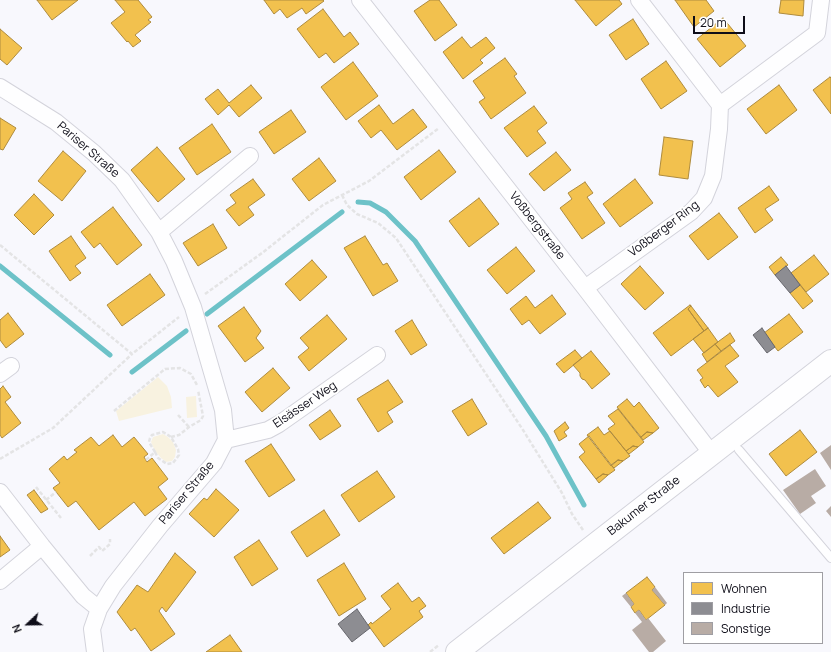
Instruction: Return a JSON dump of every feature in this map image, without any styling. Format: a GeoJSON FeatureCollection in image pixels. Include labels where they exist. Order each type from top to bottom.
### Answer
{"type":"FeatureCollection","features":[{"type":"Feature","properties":{"kind":"main road","name":"Bakumer Straße"},"geometry":{"type":"LineString","coordinates":[[457,652],[831,361]]}},
{"type":"Feature","properties":{"kind":"street","name":"Voßbergstraße"},"geometry":{"type":"LineString","coordinates":[[360,0],[585,288],[712,454]]}},
{"type":"Feature","properties":{"kind":"street"},"geometry":{"type":"LineString","coordinates":[[639,0],[720,105],[824,34],[821,0]]}},
{"type":"Feature","properties":{"kind":"street","name":"Pariser Straße"},"geometry":{"type":"LineString","coordinates":[[0,87],[56,122],[94,153],[122,180],[159,232],[174,261],[193,307],[222,404],[226,440],[214,462],[113,586],[99,609],[92,628],[95,652]]}},
{"type":"Feature","properties":{"kind":"street","name":"Voßberger Ring"},"geometry":{"type":"LineString","coordinates":[[585,288],[691,212],[704,198],[713,176],[719,129],[720,105]]}},
{"type":"Feature","properties":{"kind":"street"},"geometry":{"type":"LineString","coordinates":[[159,232],[250,156]]}},
{"type":"Feature","properties":{"kind":"street","name":"Elsässer Weg"},"geometry":{"type":"LineString","coordinates":[[226,440],[268,430],[279,424],[377,354]]}},
{"type":"Feature","properties":{"kind":"street"},"geometry":{"type":"LineString","coordinates":[[0,492],[83,596],[99,609]]}},
{"type":"Feature","properties":{"kind":"street"},"geometry":{"type":"LineString","coordinates":[[0,581],[42,546]]}},
{"type":"Feature","properties":{"kind":"lane"},"geometry":{"type":"LineString","coordinates":[[739,450],[831,558]]}},
{"type":"Feature","properties":{"kind":"path"},"geometry":{"type":"LineString","coordinates":[[0,458],[54,428],[132,354],[193,307],[204,296],[323,205],[370,180],[452,118]]}},
{"type":"Feature","properties":{"kind":"path"},"geometry":{"type":"LineString","coordinates":[[342,195],[347,205],[357,214],[378,223],[396,238],[523,430],[562,493],[572,514],[595,545]]}},
{"type":"Feature","properties":{"kind":"path"},"geometry":{"type":"LineString","coordinates":[[0,245],[132,354]]}},
{"type":"Feature","properties":{"kind":"path"},"geometry":{"type":"LineString","coordinates":[[114,411],[165,369],[180,368],[191,374],[197,384],[203,416],[201,420],[189,426],[179,435],[171,437]]}},
{"type":"Feature","properties":{"kind":"path"},"geometry":{"type":"LineString","coordinates":[[178,415],[189,426]]}},
{"type":"Feature","properties":{"kind":"path"},"geometry":{"type":"LineString","coordinates":[[163,432],[171,437],[178,449],[179,455],[173,463],[167,464],[158,458],[155,452],[149,442],[152,435],[163,432]]}},
{"type":"Feature","properties":{"kind":"path"},"geometry":{"type":"LineString","coordinates":[[146,460],[155,452]]}},
{"type":"Feature","properties":{"kind":"path"},"geometry":{"type":"LineString","coordinates":[[36,487],[61,518]]}},
{"type":"Feature","properties":{"kind":"path"},"geometry":{"type":"LineString","coordinates":[[46,500],[56,492]]}},
{"type":"Feature","properties":{"kind":"path"},"geometry":{"type":"LineString","coordinates":[[90,556],[99,548],[102,551],[110,544],[110,539]]}},
{"type":"Feature","properties":{"kind":"sand"},"geometry":{"type":"Polygon","coordinates":[[[158,377],[167,386],[171,397],[172,408],[119,421],[116,411],[158,377]]]}},
{"type":"Feature","properties":{"kind":"sand"},"geometry":{"type":"Polygon","coordinates":[[[196,396],[197,417],[187,418],[186,397],[196,396]]]}},
{"type":"Feature","properties":{"kind":"sand"},"geometry":{"type":"Polygon","coordinates":[[[163,434],[173,442],[176,450],[175,457],[172,461],[166,462],[161,458],[155,451],[151,442],[153,437],[163,434]]]}},
{"type":"Feature","properties":{"kind":"building: Wohnen"},"geometry":{"type":"Polygon","coordinates":[[[37,0],[78,0],[52,20],[37,0]]]}},
{"type":"Feature","properties":{"kind":"building: Wohnen"},"geometry":{"type":"Polygon","coordinates":[[[115,0],[138,0],[152,17],[148,20],[151,22],[135,35],[141,41],[133,47],[111,23],[125,12],[115,0]]]}},
{"type":"Feature","properties":{"kind":"building: Wohnen"},"geometry":{"type":"Polygon","coordinates":[[[264,0],[324,1],[306,14],[302,8],[287,18],[280,9],[274,14],[264,0]]]}},
{"type":"Feature","properties":{"kind":"building: Wohnen"},"geometry":{"type":"Polygon","coordinates":[[[430,0],[439,0],[457,25],[435,41],[414,11],[430,0]]]}},
{"type":"Feature","properties":{"kind":"building: Wohnen"},"geometry":{"type":"Polygon","coordinates":[[[575,0],[619,0],[622,4],[596,26],[575,0]]]}},
{"type":"Feature","properties":{"kind":"building: Wohnen"},"geometry":{"type":"Polygon","coordinates":[[[675,0],[706,0],[714,11],[694,27],[675,0]]]}},
{"type":"Feature","properties":{"kind":"building: Wohnen"},"geometry":{"type":"Polygon","coordinates":[[[781,0],[804,0],[803,16],[779,13],[781,0]]]}},
{"type":"Feature","properties":{"kind":"building: Wohnen"},"geometry":{"type":"Polygon","coordinates":[[[323,9],[344,37],[350,32],[359,44],[334,63],[326,53],[319,58],[297,29],[323,9]]]}},
{"type":"Feature","properties":{"kind":"building: Wohnen"},"geometry":{"type":"Polygon","coordinates":[[[723,18],[746,46],[720,67],[697,39],[723,18]]]}},
{"type":"Feature","properties":{"kind":"building: Wohnen"},"geometry":{"type":"Polygon","coordinates":[[[633,19],[649,44],[626,60],[609,35],[633,19]]]}},
{"type":"Feature","properties":{"kind":"building: Wohnen"},"geometry":{"type":"Polygon","coordinates":[[[0,29],[22,48],[7,65],[0,59],[0,29]]]}},
{"type":"Feature","properties":{"kind":"building: Wohnen"},"geometry":{"type":"Polygon","coordinates":[[[462,37],[471,48],[486,37],[495,48],[480,60],[483,63],[463,79],[443,52],[462,37]]]}},
{"type":"Feature","properties":{"kind":"building: Wohnen"},"geometry":{"type":"Polygon","coordinates":[[[505,58],[517,74],[514,76],[526,93],[491,119],[479,102],[485,98],[473,81],[505,58]]]}},
{"type":"Feature","properties":{"kind":"building: Wohnen"},"geometry":{"type":"Polygon","coordinates":[[[666,61],[687,91],[661,109],[641,79],[666,61]]]}},
{"type":"Feature","properties":{"kind":"building: Wohnen"},"geometry":{"type":"Polygon","coordinates":[[[353,62],[378,96],[346,120],[321,87],[353,62]]]}},
{"type":"Feature","properties":{"kind":"building: Wohnen"},"geometry":{"type":"Polygon","coordinates":[[[830,77],[831,78],[831,114],[813,90],[830,77]]]}},
{"type":"Feature","properties":{"kind":"building: Wohnen"},"geometry":{"type":"Polygon","coordinates":[[[251,85],[262,98],[239,117],[229,105],[218,115],[205,99],[218,89],[229,103],[251,85]]]}},
{"type":"Feature","properties":{"kind":"building: Wohnen"},"geometry":{"type":"Polygon","coordinates":[[[779,85],[797,110],[766,134],[747,109],[779,85]]]}},
{"type":"Feature","properties":{"kind":"building: Wohnen"},"geometry":{"type":"Polygon","coordinates":[[[379,105],[393,124],[413,109],[427,127],[397,150],[381,130],[371,138],[358,121],[379,105]]]}},
{"type":"Feature","properties":{"kind":"building: Wohnen"},"geometry":{"type":"Polygon","coordinates":[[[534,106],[547,123],[537,131],[546,143],[527,157],[504,128],[534,106]]]}},
{"type":"Feature","properties":{"kind":"building: Wohnen"},"geometry":{"type":"Polygon","coordinates":[[[291,110],[306,132],[274,154],[259,132],[291,110]]]}},
{"type":"Feature","properties":{"kind":"building: Wohnen"},"geometry":{"type":"Polygon","coordinates":[[[0,118],[16,128],[3,150],[0,149],[0,118]]]}},
{"type":"Feature","properties":{"kind":"building: Wohnen"},"geometry":{"type":"Polygon","coordinates":[[[212,124],[231,152],[197,175],[179,148],[212,124]]]}},
{"type":"Feature","properties":{"kind":"building: Wohnen"},"geometry":{"type":"Polygon","coordinates":[[[664,137],[693,141],[688,179],[659,175],[664,137]]]}},
{"type":"Feature","properties":{"kind":"building: Wohnen"},"geometry":{"type":"Polygon","coordinates":[[[157,147],[185,179],[158,202],[131,170],[157,147]]]}},
{"type":"Feature","properties":{"kind":"building: Wohnen"},"geometry":{"type":"Polygon","coordinates":[[[439,150],[456,172],[421,200],[404,177],[439,150]]]}},
{"type":"Feature","properties":{"kind":"building: Wohnen"},"geometry":{"type":"Polygon","coordinates":[[[63,151],[86,171],[62,201],[38,181],[63,151]]]}},
{"type":"Feature","properties":{"kind":"building: Wohnen"},"geometry":{"type":"Polygon","coordinates":[[[556,152],[571,170],[544,191],[529,174],[556,152]]]}},
{"type":"Feature","properties":{"kind":"building: Wohnen"},"geometry":{"type":"Polygon","coordinates":[[[319,158],[336,181],[309,201],[292,179],[319,158]]]}},
{"type":"Feature","properties":{"kind":"building: Wohnen"},"geometry":{"type":"Polygon","coordinates":[[[253,179],[265,195],[248,207],[254,215],[239,226],[226,210],[236,203],[230,195],[253,179]]]}},
{"type":"Feature","properties":{"kind":"building: Wohnen"},"geometry":{"type":"Polygon","coordinates":[[[635,179],[653,203],[620,227],[603,204],[635,179]]]}},
{"type":"Feature","properties":{"kind":"building: Wohnen"},"geometry":{"type":"Polygon","coordinates":[[[585,182],[593,193],[587,197],[605,223],[582,239],[560,208],[572,199],[568,193],[585,182]]]}},
{"type":"Feature","properties":{"kind":"building: Wohnen"},"geometry":{"type":"Polygon","coordinates":[[[769,186],[779,200],[765,209],[773,220],[755,233],[738,208],[769,186]]]}},
{"type":"Feature","properties":{"kind":"building: Wohnen"},"geometry":{"type":"Polygon","coordinates":[[[34,194],[54,215],[34,235],[14,215],[34,194]]]}},
{"type":"Feature","properties":{"kind":"building: Wohnen"},"geometry":{"type":"Polygon","coordinates":[[[479,198],[499,224],[469,247],[449,221],[479,198]]]}},
{"type":"Feature","properties":{"kind":"building: Wohnen"},"geometry":{"type":"Polygon","coordinates":[[[113,207],[142,245],[117,265],[100,243],[94,248],[81,232],[113,207]]]}},
{"type":"Feature","properties":{"kind":"building: Wohnen"},"geometry":{"type":"Polygon","coordinates":[[[719,213],[738,237],[708,260],[689,236],[719,213]]]}},
{"type":"Feature","properties":{"kind":"building: Wohnen"},"geometry":{"type":"Polygon","coordinates":[[[213,224],[227,248],[198,266],[183,243],[213,224]]]}},
{"type":"Feature","properties":{"kind":"building: Wohnen"},"geometry":{"type":"Polygon","coordinates":[[[71,236],[86,258],[75,266],[81,273],[70,281],[49,251],[71,236]]]}},
{"type":"Feature","properties":{"kind":"building: Wohnen"},"geometry":{"type":"Polygon","coordinates":[[[365,236],[383,265],[387,263],[398,281],[373,296],[344,248],[365,236]]]}},
{"type":"Feature","properties":{"kind":"building: Wohnen"},"geometry":{"type":"Polygon","coordinates":[[[516,247],[535,271],[507,294],[487,270],[516,247]]]}},
{"type":"Feature","properties":{"kind":"building: Wohnen"},"geometry":{"type":"Polygon","coordinates":[[[814,255],[829,274],[806,292],[791,273],[814,255]]]}},
{"type":"Feature","properties":{"kind":"building: Wohnen"},"geometry":{"type":"Polygon","coordinates":[[[781,257],[788,265],[775,275],[769,267],[781,257]]]}},
{"type":"Feature","properties":{"kind":"building: Wohnen"},"geometry":{"type":"Polygon","coordinates":[[[312,260],[327,277],[300,301],[285,284],[312,260]]]}},
{"type":"Feature","properties":{"kind":"building: Wohnen"},"geometry":{"type":"Polygon","coordinates":[[[640,266],[664,293],[645,310],[621,284],[640,266]]]}},
{"type":"Feature","properties":{"kind":"building: Wohnen"},"geometry":{"type":"Polygon","coordinates":[[[150,274],[165,295],[122,326],[107,305],[150,274]]]}},
{"type":"Feature","properties":{"kind":"building: Wohnen"},"geometry":{"type":"Polygon","coordinates":[[[800,285],[813,301],[803,309],[790,293],[800,285]]]}},
{"type":"Feature","properties":{"kind":"building: Wohnen"},"geometry":{"type":"Polygon","coordinates":[[[552,295],[566,314],[540,334],[529,320],[522,325],[510,309],[526,296],[535,308],[552,295]]]}},
{"type":"Feature","properties":{"kind":"building: Wohnen"},"geometry":{"type":"Polygon","coordinates":[[[690,305],[691,306],[688,309],[704,331],[671,356],[653,333],[690,305]]]}},
{"type":"Feature","properties":{"kind":"building: Wohnen"},"geometry":{"type":"Polygon","coordinates":[[[691,306],[708,328],[704,331],[688,309],[691,306]]]}},
{"type":"Feature","properties":{"kind":"building: Wohnen"},"geometry":{"type":"Polygon","coordinates":[[[244,307],[261,331],[256,338],[264,348],[245,362],[218,326],[244,307]]]}},
{"type":"Feature","properties":{"kind":"building: Wohnen"},"geometry":{"type":"Polygon","coordinates":[[[8,313],[24,334],[6,348],[0,340],[0,320],[8,313]]]}},
{"type":"Feature","properties":{"kind":"building: Wohnen"},"geometry":{"type":"Polygon","coordinates":[[[789,314],[803,332],[778,351],[764,333],[789,314]]]}},
{"type":"Feature","properties":{"kind":"building: Wohnen"},"geometry":{"type":"Polygon","coordinates":[[[327,315],[347,339],[309,371],[298,357],[309,348],[300,338],[327,315]]]}},
{"type":"Feature","properties":{"kind":"building: Wohnen"},"geometry":{"type":"Polygon","coordinates":[[[412,320],[427,345],[411,355],[395,331],[412,320]]]}},
{"type":"Feature","properties":{"kind":"building: Wohnen"},"geometry":{"type":"Polygon","coordinates":[[[708,328],[718,342],[704,353],[693,339],[708,328]]]}},
{"type":"Feature","properties":{"kind":"building: Wohnen"},"geometry":{"type":"Polygon","coordinates":[[[730,333],[735,341],[721,351],[715,344],[730,333]]]}},
{"type":"Feature","properties":{"kind":"building: Wohnen"},"geometry":{"type":"Polygon","coordinates":[[[715,344],[721,351],[707,362],[702,354],[715,344]]]}},
{"type":"Feature","properties":{"kind":"building: Wohnen"},"geometry":{"type":"Polygon","coordinates":[[[730,345],[739,356],[725,366],[738,382],[718,397],[708,385],[705,388],[700,380],[703,378],[697,370],[730,345]]]}},
{"type":"Feature","properties":{"kind":"building: Wohnen"},"geometry":{"type":"Polygon","coordinates":[[[575,350],[582,358],[564,373],[556,364],[575,350]]]}},
{"type":"Feature","properties":{"kind":"building: Wohnen"},"geometry":{"type":"Polygon","coordinates":[[[591,351],[610,374],[592,389],[585,380],[582,379],[580,373],[573,365],[591,351]]]}},
{"type":"Feature","properties":{"kind":"building: Wohnen"},"geometry":{"type":"Polygon","coordinates":[[[273,368],[290,388],[262,412],[245,392],[273,368]]]}},
{"type":"Feature","properties":{"kind":"building: Wohnen"},"geometry":{"type":"Polygon","coordinates":[[[388,380],[403,402],[387,412],[393,422],[378,432],[357,399],[388,380]]]}},
{"type":"Feature","properties":{"kind":"building: Wohnen"},"geometry":{"type":"Polygon","coordinates":[[[3,386],[11,397],[5,402],[21,423],[2,438],[0,435],[0,389],[3,386]]]}},
{"type":"Feature","properties":{"kind":"building: Wohnen"},"geometry":{"type":"Polygon","coordinates":[[[472,399],[487,424],[468,436],[452,411],[472,399]]]}},
{"type":"Feature","properties":{"kind":"building: Wohnen"},"geometry":{"type":"Polygon","coordinates":[[[627,399],[634,407],[639,402],[659,428],[653,433],[647,432],[641,437],[617,407],[627,399]]]}},
{"type":"Feature","properties":{"kind":"building: Wohnen"},"geometry":{"type":"Polygon","coordinates":[[[618,409],[644,442],[638,447],[633,446],[626,451],[608,429],[615,424],[608,416],[618,409]]]}},
{"type":"Feature","properties":{"kind":"building: Wohnen"},"geometry":{"type":"Polygon","coordinates":[[[330,410],[341,426],[320,440],[309,425],[330,410]]]}},
{"type":"Feature","properties":{"kind":"building: Wohnen"},"geometry":{"type":"Polygon","coordinates":[[[565,422],[569,428],[564,432],[567,436],[559,441],[554,431],[565,422]]]}},
{"type":"Feature","properties":{"kind":"building: Wohnen"},"geometry":{"type":"Polygon","coordinates":[[[598,427],[604,435],[610,431],[630,456],[623,461],[618,460],[611,466],[587,435],[598,427]]]}},
{"type":"Feature","properties":{"kind":"building: Wohnen"},"geometry":{"type":"Polygon","coordinates":[[[800,430],[817,452],[786,476],[769,454],[800,430]]]}},
{"type":"Feature","properties":{"kind":"building: Wohnen"},"geometry":{"type":"Polygon","coordinates":[[[647,432],[653,433],[643,440],[641,437],[647,432]]]}},
{"type":"Feature","properties":{"kind":"building: Wohnen"},"geometry":{"type":"Polygon","coordinates":[[[113,435],[122,447],[134,437],[148,454],[144,457],[147,462],[152,458],[168,479],[158,487],[167,499],[145,516],[134,502],[99,530],[76,501],[68,507],[53,488],[60,483],[49,469],[64,456],[67,460],[77,452],[74,450],[91,437],[99,446],[113,435]]]}},
{"type":"Feature","properties":{"kind":"building: Wohnen"},"geometry":{"type":"Polygon","coordinates":[[[589,436],[615,470],[608,475],[603,474],[596,479],[579,457],[585,452],[579,444],[589,436]]]}},
{"type":"Feature","properties":{"kind":"building: Wohnen"},"geometry":{"type":"Polygon","coordinates":[[[271,444],[295,480],[269,497],[245,461],[271,444]]]}},
{"type":"Feature","properties":{"kind":"building: Wohnen"},"geometry":{"type":"Polygon","coordinates":[[[633,446],[638,447],[629,454],[626,451],[633,446]]]}},
{"type":"Feature","properties":{"kind":"building: Wohnen"},"geometry":{"type":"Polygon","coordinates":[[[618,460],[623,461],[614,468],[611,465],[618,460]]]}},
{"type":"Feature","properties":{"kind":"building: Wohnen"},"geometry":{"type":"Polygon","coordinates":[[[377,471],[395,497],[359,522],[341,495],[377,471]]]}},
{"type":"Feature","properties":{"kind":"building: Wohnen"},"geometry":{"type":"Polygon","coordinates":[[[603,474],[608,475],[599,483],[596,479],[603,474]]]}},
{"type":"Feature","properties":{"kind":"building: Wohnen"},"geometry":{"type":"Polygon","coordinates":[[[216,489],[239,510],[214,537],[189,514],[204,498],[207,500],[216,489]]]}},
{"type":"Feature","properties":{"kind":"building: Wohnen"},"geometry":{"type":"Polygon","coordinates":[[[34,490],[48,509],[41,513],[27,495],[34,490]]]}},
{"type":"Feature","properties":{"kind":"building: Wohnen"},"geometry":{"type":"Polygon","coordinates":[[[538,502],[551,518],[504,554],[491,538],[538,502]]]}},
{"type":"Feature","properties":{"kind":"building: Wohnen"},"geometry":{"type":"Polygon","coordinates":[[[324,510],[340,535],[307,557],[291,532],[324,510]]]}},
{"type":"Feature","properties":{"kind":"building: Wohnen"},"geometry":{"type":"Polygon","coordinates":[[[0,536],[10,550],[0,557],[0,536]]]}},
{"type":"Feature","properties":{"kind":"building: Wohnen"},"geometry":{"type":"Polygon","coordinates":[[[259,540],[278,569],[252,586],[234,557],[259,540]]]}},
{"type":"Feature","properties":{"kind":"building: Wohnen"},"geometry":{"type":"Polygon","coordinates":[[[175,553],[196,572],[166,612],[162,607],[159,611],[175,634],[151,651],[135,628],[131,631],[117,612],[137,585],[148,592],[175,553]]]}},
{"type":"Feature","properties":{"kind":"building: Wohnen"},"geometry":{"type":"Polygon","coordinates":[[[344,563],[366,599],[339,616],[317,580],[344,563]]]}},
{"type":"Feature","properties":{"kind":"building: Wohnen"},"geometry":{"type":"Polygon","coordinates":[[[647,577],[655,587],[652,590],[665,605],[646,620],[639,610],[635,613],[631,607],[634,604],[626,593],[647,577]]]}},
{"type":"Feature","properties":{"kind":"building: Wohnen"},"geometry":{"type":"Polygon","coordinates":[[[398,583],[412,602],[419,597],[426,606],[419,611],[423,617],[384,647],[368,625],[371,622],[372,624],[391,609],[381,596],[398,583]]]}},
{"type":"Feature","properties":{"kind":"building: Wohnen"},"geometry":{"type":"Polygon","coordinates":[[[230,635],[242,652],[206,652],[230,635]]]}},
{"type":"Feature","properties":{"kind":"building: Industrie"},"geometry":{"type":"Polygon","coordinates":[[[786,266],[800,285],[790,293],[775,275],[786,266]]]}},
{"type":"Feature","properties":{"kind":"building: Industrie"},"geometry":{"type":"Polygon","coordinates":[[[762,328],[775,347],[767,353],[753,335],[762,328]]]}},
{"type":"Feature","properties":{"kind":"building: Industrie"},"geometry":{"type":"Polygon","coordinates":[[[357,609],[370,628],[352,642],[338,624],[357,609]]]}},
{"type":"Feature","properties":{"kind":"building: Sonstige"},"geometry":{"type":"Polygon","coordinates":[[[831,445],[831,470],[820,453],[831,445]]]}},
{"type":"Feature","properties":{"kind":"building: Sonstige"},"geometry":{"type":"Polygon","coordinates":[[[815,469],[826,486],[811,496],[816,503],[800,514],[783,490],[815,469]]]}},
{"type":"Feature","properties":{"kind":"building: Sonstige"},"geometry":{"type":"Polygon","coordinates":[[[831,506],[831,517],[826,511],[831,506]]]}},
{"type":"Feature","properties":{"kind":"building: Sonstige"},"geometry":{"type":"Polygon","coordinates":[[[655,587],[667,603],[665,605],[652,590],[655,587]]]}},
{"type":"Feature","properties":{"kind":"building: Sonstige"},"geometry":{"type":"Polygon","coordinates":[[[626,593],[634,604],[631,607],[622,596],[626,593]]]}},
{"type":"Feature","properties":{"kind":"building: Sonstige"},"geometry":{"type":"Polygon","coordinates":[[[639,610],[646,620],[648,618],[666,641],[653,652],[649,652],[632,630],[642,622],[635,613],[639,610]]]}},
{"type":"Feature","properties":{"kind":"waterway"},"geometry":{"type":"LineString","coordinates":[[358,202],[370,203],[386,212],[415,241],[546,436],[584,505]]}},
{"type":"Feature","properties":{"kind":"waterway"},"geometry":{"type":"LineString","coordinates":[[207,314],[342,212]]}},
{"type":"Feature","properties":{"kind":"waterway"},"geometry":{"type":"LineString","coordinates":[[0,266],[110,355]]}},
{"type":"Feature","properties":{"kind":"waterway"},"geometry":{"type":"LineString","coordinates":[[132,372],[186,331]]}}]}
